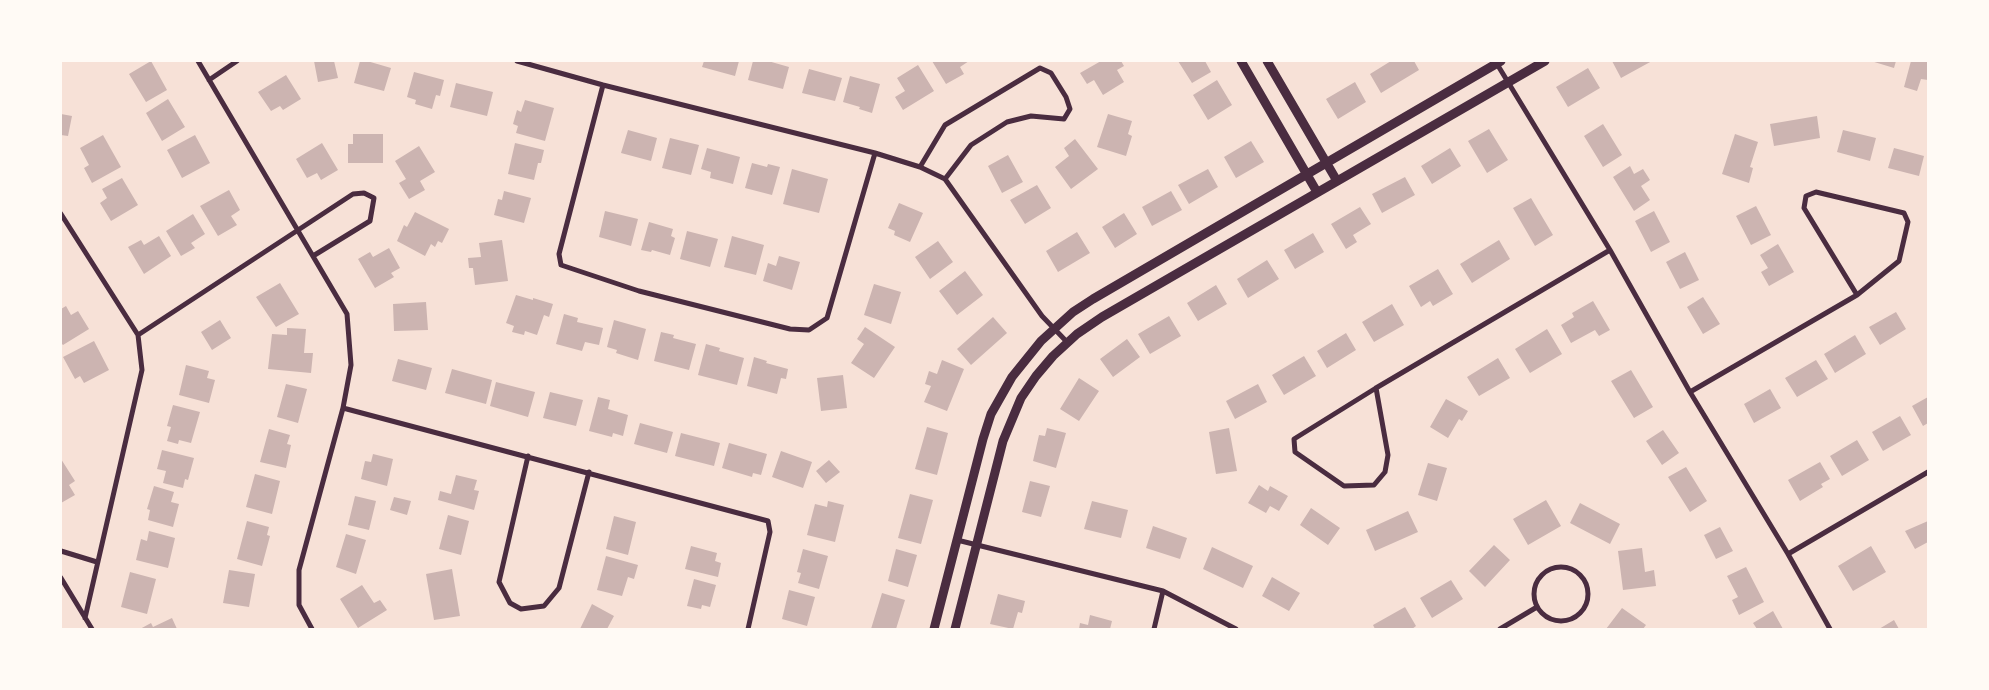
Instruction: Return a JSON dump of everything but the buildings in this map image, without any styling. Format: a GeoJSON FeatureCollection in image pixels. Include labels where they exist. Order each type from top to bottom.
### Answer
{"type":"FeatureCollection","features":[{"type":"Feature","properties":{"kind":"street"},"geometry":{"type":"LineString","coordinates":[[198,61],[347,314],[351,364],[343,408],[300,570],[298,605],[312,629]]}},
{"type":"Feature","properties":{"kind":"street"},"geometry":{"type":"LineString","coordinates":[[209,80],[237,61]]}},
{"type":"Feature","properties":{"kind":"street"},"geometry":{"type":"LineString","coordinates":[[517,61],[602,85],[875,153],[920,166],[946,179],[1042,316],[1067,342]]}},
{"type":"Feature","properties":{"kind":"street"},"geometry":{"type":"LineString","coordinates":[[1241,61],[1317,192]]}},
{"type":"Feature","properties":{"kind":"street"},"geometry":{"type":"LineString","coordinates":[[1267,61],[1337,181]]}},
{"type":"Feature","properties":{"kind":"street"},"geometry":{"type":"LineString","coordinates":[[955,629],[1003,441],[1014,413],[1036,376],[1067,342],[1102,317],[1545,61]]}},
{"type":"Feature","properties":{"kind":"street"},"geometry":{"type":"LineString","coordinates":[[934,629],[991,414],[1002,393],[1023,362],[1054,328],[1093,299],[1499,63],[1508,83],[1610,250],[1690,392],[1788,554],[1830,629]]}},
{"type":"Feature","properties":{"kind":"street"},"geometry":{"type":"LineString","coordinates":[[920,166],[944,125],[1040,68],[1051,73],[1066,98],[1070,109],[1064,119],[1030,116],[1007,122],[970,145],[946,179]]}},
{"type":"Feature","properties":{"kind":"street"},"geometry":{"type":"LineString","coordinates":[[602,85],[559,254],[561,264],[639,290],[790,329],[809,330],[827,318],[875,153]]}},
{"type":"Feature","properties":{"kind":"street"},"geometry":{"type":"LineString","coordinates":[[1690,392],[1857,295],[1899,261],[1908,222],[1904,213],[1816,192],[1806,196],[1804,208],[1857,295]]}},
{"type":"Feature","properties":{"kind":"street"},"geometry":{"type":"LineString","coordinates":[[138,335],[298,232],[353,194],[364,193],[374,198],[370,222],[313,256]]}},
{"type":"Feature","properties":{"kind":"street"},"geometry":{"type":"LineString","coordinates":[[61,214],[138,335],[142,370],[97,562],[86,618]]}},
{"type":"Feature","properties":{"kind":"street"},"geometry":{"type":"LineString","coordinates":[[1376,388],[1388,455],[1385,472],[1374,486],[1344,486],[1296,452],[1294,439],[1376,388],[1610,250]]}},
{"type":"Feature","properties":{"kind":"street"},"geometry":{"type":"LineString","coordinates":[[343,408],[768,521],[770,532],[748,629]]}},
{"type":"Feature","properties":{"kind":"street"},"geometry":{"type":"LineString","coordinates":[[528,456],[499,582],[510,603],[521,609],[544,606],[559,588],[589,472]]}},
{"type":"Feature","properties":{"kind":"street"},"geometry":{"type":"LineString","coordinates":[[1788,554],[1928,472]]}},
{"type":"Feature","properties":{"kind":"street"},"geometry":{"type":"LineString","coordinates":[[957,540],[1162,591],[1236,629]]}},
{"type":"Feature","properties":{"kind":"street"},"geometry":{"type":"LineString","coordinates":[[61,551],[97,562]]}},
{"type":"Feature","properties":{"kind":"street"},"geometry":{"type":"LineString","coordinates":[[1554,568],[1568,568],[1579,574],[1585,582],[1588,597],[1585,606],[1577,616],[1570,620],[1551,620],[1543,615],[1537,607],[1534,596],[1535,587],[1539,578],[1546,572],[1554,568]]}},
{"type":"Feature","properties":{"kind":"street"},"geometry":{"type":"LineString","coordinates":[[61,578],[92,629]]}},
{"type":"Feature","properties":{"kind":"street"},"geometry":{"type":"LineString","coordinates":[[1154,629],[1162,591]]}},
{"type":"Feature","properties":{"kind":"street"},"geometry":{"type":"LineString","coordinates":[[1500,629],[1537,607]]}}]}
